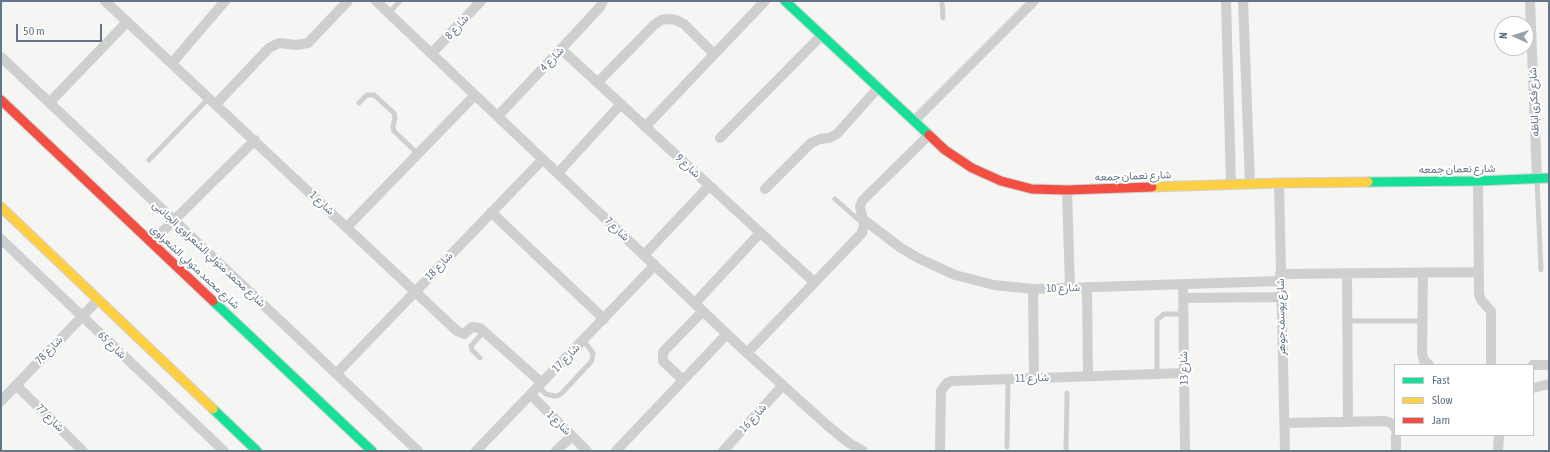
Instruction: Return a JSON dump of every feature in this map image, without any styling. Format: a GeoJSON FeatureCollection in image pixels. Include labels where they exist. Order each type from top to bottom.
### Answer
{"type":"FeatureCollection","features":[{"type":"Feature","properties":{"kind":"street","name":"شارع 1"},"geometry":{"type":"LineString","coordinates":[[105,1],[255,140],[459,333],[464,334],[470,328],[475,326],[484,331]]}},
{"type":"Feature","properties":{"kind":"street"},"geometry":{"type":"LineString","coordinates":[[172,63],[225,1]]}},
{"type":"Feature","properties":{"kind":"street"},"geometry":{"type":"LineString","coordinates":[[213,101],[270,48],[279,43],[296,45],[308,43],[348,1]]}},
{"type":"Feature","properties":{"kind":"street","name":"شارع 7"},"geometry":{"type":"LineString","coordinates":[[378,1],[747,353],[844,439],[863,451]]}},
{"type":"Feature","properties":{"kind":"street","name":"شارع 8"},"geometry":{"type":"LineString","coordinates":[[432,54],[481,1]]}},
{"type":"Feature","properties":{"kind":"street","name":"شارع 4"},"geometry":{"type":"LineString","coordinates":[[498,116],[562,49],[600,7],[603,1]]}},
{"type":"Feature","properties":{"kind":"street"},"geometry":{"type":"LineString","coordinates":[[646,127],[765,1]]}},
{"type":"Feature","properties":{"kind":"street","name":"شارع نعمان جمعه"},"geometry":{"type":"LineString","coordinates":[[785,1],[945,150],[972,168],[1001,182],[1032,189],[1067,190],[1231,184],[1478,181],[1549,178]]}},
{"type":"Feature","properties":{"kind":"street"},"geometry":{"type":"LineString","coordinates":[[914,121],[1034,1]]}},
{"type":"Feature","properties":{"kind":"street"},"geometry":{"type":"LineString","coordinates":[[1226,1],[1231,184]]}},
{"type":"Feature","properties":{"kind":"street"},"geometry":{"type":"LineString","coordinates":[[1243,1],[1250,184]]}},
{"type":"Feature","properties":{"kind":"street","name":"شارع فكرى اباظه"},"geometry":{"type":"LineString","coordinates":[[1530,1],[1537,178]]}},
{"type":"Feature","properties":{"kind":"street"},"geometry":{"type":"LineString","coordinates":[[598,82],[654,25],[661,20],[676,20],[684,24],[714,54]]}},
{"type":"Feature","properties":{"kind":"street"},"geometry":{"type":"LineString","coordinates":[[50,102],[127,22]]}},
{"type":"Feature","properties":{"kind":"street"},"geometry":{"type":"LineString","coordinates":[[720,138],[822,35]]}},
{"type":"Feature","properties":{"kind":"street","name":"شارع 9"},"geometry":{"type":"LineString","coordinates":[[562,49],[814,282]]}},
{"type":"Feature","properties":{"kind":"street","name":"شارع محمد متولي الشعراوى الجانبى"},"geometry":{"type":"LineString","coordinates":[[1,56],[173,221],[418,451]]}},
{"type":"Feature","properties":{"kind":"street"},"geometry":{"type":"LineString","coordinates":[[765,189],[811,143],[820,139],[829,138],[836,134],[878,88]]}},
{"type":"Feature","properties":{"kind":"street"},"geometry":{"type":"LineString","coordinates":[[347,227],[475,95]]}},
{"type":"Feature","properties":{"kind":"street","name":"شارع محمد متولي الشعراوى"},"geometry":{"type":"LineString","coordinates":[[1,100],[372,451]]}},
{"type":"Feature","properties":{"kind":"street"},"geometry":{"type":"LineString","coordinates":[[558,173],[621,104]]}},
{"type":"Feature","properties":{"kind":"street"},"geometry":{"type":"LineString","coordinates":[[747,353],[862,233],[864,222],[860,210],[862,201],[929,135]]}},
{"type":"Feature","properties":{"kind":"street"},"geometry":{"type":"LineString","coordinates":[[151,243],[255,140]]}},
{"type":"Feature","properties":{"kind":"street","name":"شارع 18"},"geometry":{"type":"LineString","coordinates":[[336,374],[543,159]]}},
{"type":"Feature","properties":{"kind":"street"},"geometry":{"type":"LineString","coordinates":[[1478,181],[1480,297],[1482,303],[1487,306],[1490,311],[1491,364]]}},
{"type":"Feature","properties":{"kind":"street","name":"شارع يوسف جوهر"},"geometry":{"type":"LineString","coordinates":[[1279,183],[1284,451]]}},
{"type":"Feature","properties":{"kind":"street"},"geometry":{"type":"LineString","coordinates":[[644,255],[709,186]]}},
{"type":"Feature","properties":{"kind":"street"},"geometry":{"type":"LineString","coordinates":[[1067,190],[1070,288]]}},
{"type":"Feature","properties":{"kind":"street"},"geometry":{"type":"LineString","coordinates":[[1,207],[256,451]]}},
{"type":"Feature","properties":{"kind":"street"},"geometry":{"type":"LineString","coordinates":[[491,212],[604,319]]}},
{"type":"Feature","properties":{"kind":"street","name":"شارع 10"},"geometry":{"type":"LineString","coordinates":[[864,222],[901,248],[936,268],[974,281],[994,285],[1033,289],[1183,284],[1347,273],[1479,272]]}},
{"type":"Feature","properties":{"kind":"street"},"geometry":{"type":"LineString","coordinates":[[694,303],[760,233]]}},
{"type":"Feature","properties":{"kind":"street","name":"شارع 65"},"geometry":{"type":"LineString","coordinates":[[1,239],[224,451]]}},
{"type":"Feature","properties":{"kind":"street","name":"شارع 17"},"geometry":{"type":"LineString","coordinates":[[476,451],[655,266]]}},
{"type":"Feature","properties":{"kind":"street"},"geometry":{"type":"LineString","coordinates":[[1347,273],[1348,422]]}},
{"type":"Feature","properties":{"kind":"street"},"geometry":{"type":"LineString","coordinates":[[1423,273],[1422,354],[1427,364]]}},
{"type":"Feature","properties":{"kind":"street","name":"شارع 13"},"geometry":{"type":"LineString","coordinates":[[1183,284],[1185,451]]}},
{"type":"Feature","properties":{"kind":"street"},"geometry":{"type":"LineString","coordinates":[[1087,287],[1088,376]]}},
{"type":"Feature","properties":{"kind":"street"},"geometry":{"type":"LineString","coordinates":[[1033,289],[1034,378]]}},
{"type":"Feature","properties":{"kind":"street"},"geometry":{"type":"LineString","coordinates":[[1183,298],[1281,297]]}},
{"type":"Feature","properties":{"kind":"street","name":"شارع 78"},"geometry":{"type":"LineString","coordinates":[[1,401],[98,300]]}},
{"type":"Feature","properties":{"kind":"street"},"geometry":{"type":"LineString","coordinates":[[683,380],[663,362],[663,352],[703,311]]}},
{"type":"Feature","properties":{"kind":"street"},"geometry":{"type":"LineString","coordinates":[[484,331],[540,385]]}},
{"type":"Feature","properties":{"kind":"street"},"geometry":{"type":"LineString","coordinates":[[616,451],[727,334]]}},
{"type":"Feature","properties":{"kind":"street"},"geometry":{"type":"LineString","coordinates":[[1534,365],[1549,365]]}},
{"type":"Feature","properties":{"kind":"street","name":"شارع 11"},"geometry":{"type":"LineString","coordinates":[[940,448],[941,391],[944,386],[952,381],[1184,373]]}},
{"type":"Feature","properties":{"kind":"street"},"geometry":{"type":"LineString","coordinates":[[1534,388],[1549,384]]}},
{"type":"Feature","properties":{"kind":"street","name":"شارع 77"},"geometry":{"type":"LineString","coordinates":[[16,385],[81,450]]}},
{"type":"Feature","properties":{"kind":"street","name":"شارع 16"},"geometry":{"type":"LineString","coordinates":[[723,451],[783,385]]}},
{"type":"Feature","properties":{"kind":"street","name":"شارع 1"},"geometry":{"type":"LineString","coordinates":[[531,395],[587,451]]}},
{"type":"Feature","properties":{"kind":"street"},"geometry":{"type":"LineString","coordinates":[[1284,422],[1388,422],[1394,426]]}},
{"type":"Feature","properties":{"kind":"street"},"geometry":{"type":"LineString","coordinates":[[556,451],[572,436]]}},
{"type":"Feature","properties":{"kind":"street"},"geometry":{"type":"LineString","coordinates":[[1396,436],[1396,451]]}},
{"type":"Feature","properties":{"kind":"street"},"geometry":{"type":"LineString","coordinates":[[1498,436],[1498,451]]}},
{"type":"Feature","properties":{"kind":"lane"},"geometry":{"type":"LineString","coordinates":[[389,13],[400,1]]}},
{"type":"Feature","properties":{"kind":"lane"},"geometry":{"type":"LineString","coordinates":[[942,1],[943,18]]}},
{"type":"Feature","properties":{"kind":"lane"},"geometry":{"type":"LineString","coordinates":[[359,103],[367,95],[374,95],[394,114],[394,131],[418,154]]}},
{"type":"Feature","properties":{"kind":"lane"},"geometry":{"type":"LineString","coordinates":[[149,160],[213,101]]}},
{"type":"Feature","properties":{"kind":"lane"},"geometry":{"type":"LineString","coordinates":[[1537,178],[1541,270]]}},
{"type":"Feature","properties":{"kind":"lane"},"geometry":{"type":"LineString","coordinates":[[835,199],[864,222]]}},
{"type":"Feature","properties":{"kind":"lane"},"geometry":{"type":"LineString","coordinates":[[1157,374],[1158,320],[1164,314],[1183,314]]}},
{"type":"Feature","properties":{"kind":"lane"},"geometry":{"type":"LineString","coordinates":[[1347,321],[1422,321]]}},
{"type":"Feature","properties":{"kind":"lane"},"geometry":{"type":"LineString","coordinates":[[480,358],[472,350],[471,346],[484,331]]}},
{"type":"Feature","properties":{"kind":"lane"},"geometry":{"type":"LineString","coordinates":[[540,385],[546,394],[558,396],[576,379],[590,363],[593,357],[592,350],[583,340]]}},
{"type":"Feature","properties":{"kind":"lane"},"geometry":{"type":"LineString","coordinates":[[1007,447],[1008,379]]}},
{"type":"Feature","properties":{"kind":"lane"},"geometry":{"type":"LineString","coordinates":[[1066,393],[1066,451]]}},
{"type":"Feature","properties":{"kind":"traffic: fast"},"geometry":{"type":"LineString","coordinates":[[785,1],[929,135]]}},
{"type":"Feature","properties":{"kind":"traffic: fast"},"geometry":{"type":"LineString","coordinates":[[1368,182],[1478,181],[1549,178]]}},
{"type":"Feature","properties":{"kind":"traffic: fast"},"geometry":{"type":"LineString","coordinates":[[213,301],[372,451]]}},
{"type":"Feature","properties":{"kind":"traffic: fast"},"geometry":{"type":"LineString","coordinates":[[213,409],[257,451]]}},
{"type":"Feature","properties":{"kind":"traffic: slow"},"geometry":{"type":"LineString","coordinates":[[1152,187],[1368,182]]}},
{"type":"Feature","properties":{"kind":"traffic: slow"},"geometry":{"type":"LineString","coordinates":[[1,207],[213,409]]}},
{"type":"Feature","properties":{"kind":"traffic: jam"},"geometry":{"type":"LineString","coordinates":[[1,100],[213,301]]}},
{"type":"Feature","properties":{"kind":"traffic: jam"},"geometry":{"type":"LineString","coordinates":[[929,135],[945,150],[972,168],[1001,181],[1032,189],[1067,190],[1152,187]]}}]}
